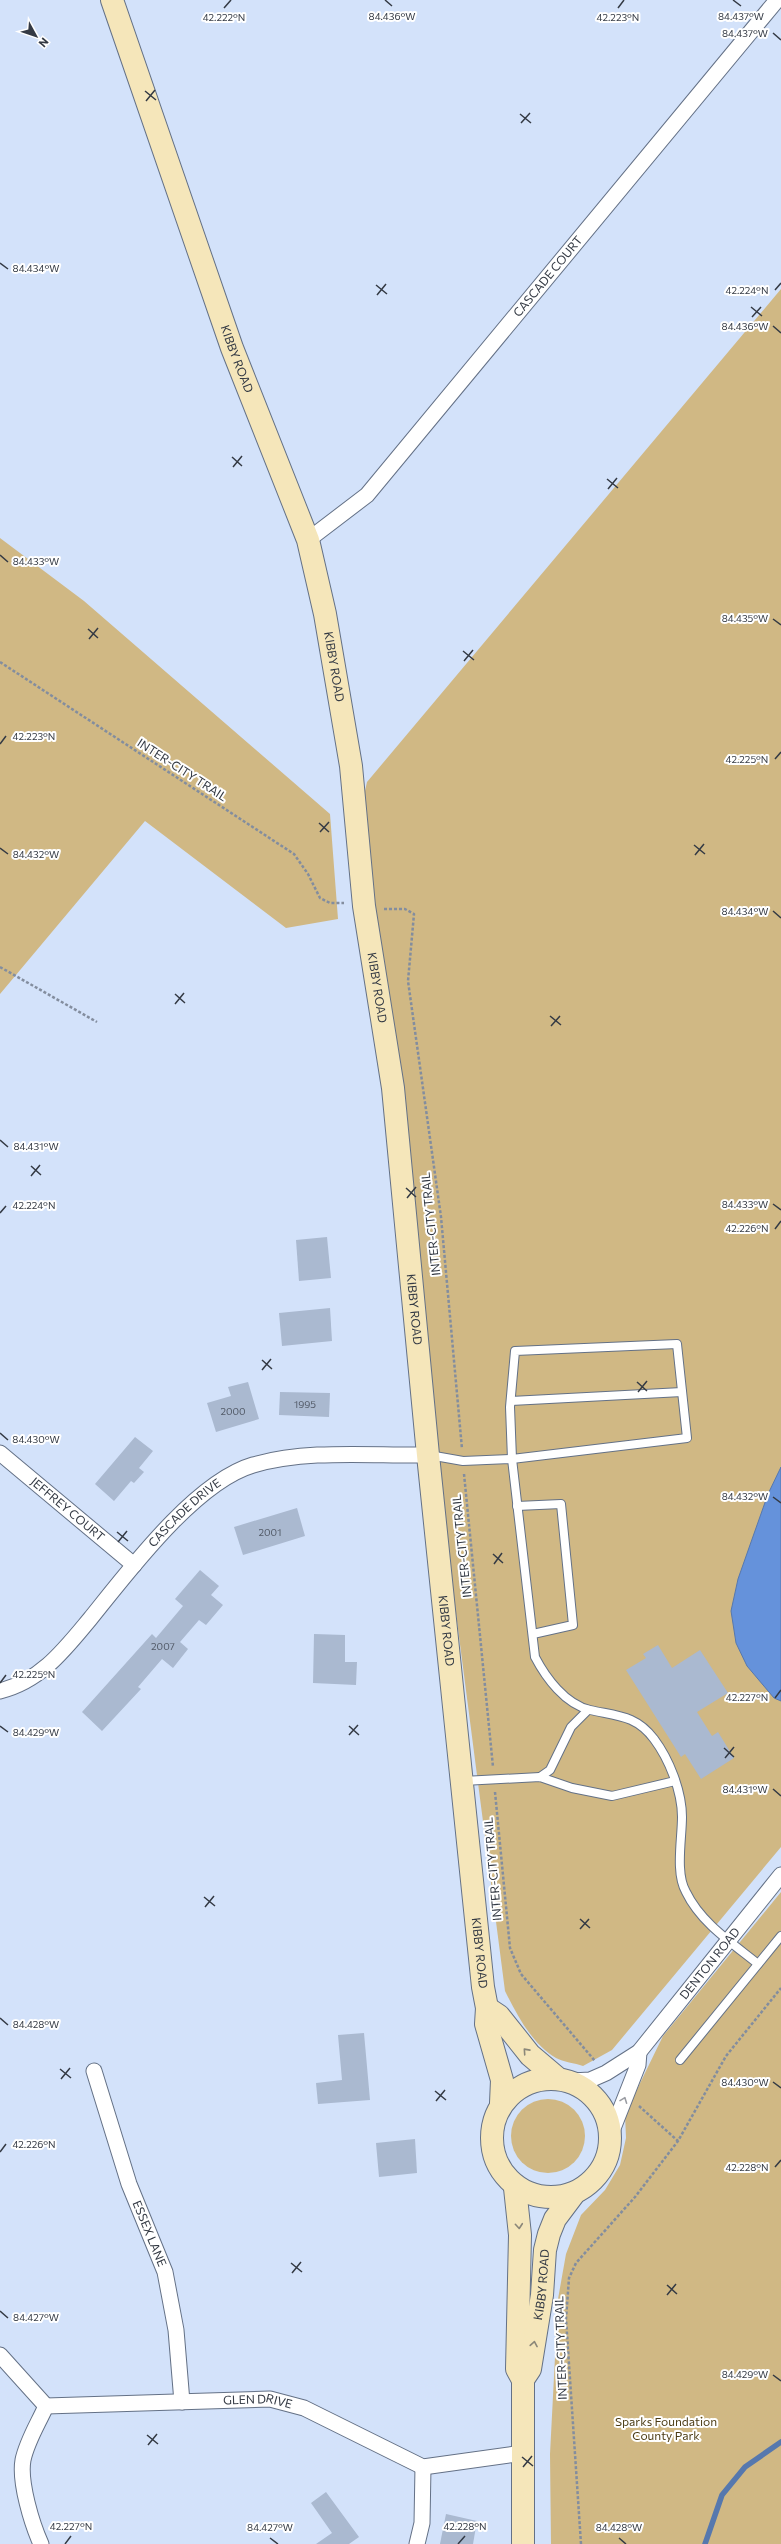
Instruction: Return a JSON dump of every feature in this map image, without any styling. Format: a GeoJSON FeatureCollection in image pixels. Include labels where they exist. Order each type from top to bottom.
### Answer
{"type":"FeatureCollection","features":[{"type":"Feature","properties":{"kind":"main road","name":"KIBBY ROAD"},"geometry":{"type":"LineString","coordinates":[[112,0],[232,348],[308,540],[325,614],[351,766],[364,906],[393,1088],[460,1781],[483,1987],[487,2008],[486,2024],[502,2080],[502,2103]]}},
{"type":"Feature","properties":{"kind":"main road"},"geometry":{"type":"LineString","coordinates":[[487,2008],[499,2016],[530,2055],[564,2079],[595,2098],[608,2124],[610,2136],[608,2151],[597,2176],[573,2194],[544,2198],[529,2196],[515,2188],[496,2159],[492,2138],[493,2120],[502,2103],[524,2084],[542,2078],[564,2079]]}},
{"type":"Feature","properties":{"kind":"main road","name":"KIBBY ROAD"},"geometry":{"type":"LineString","coordinates":[[515,2188],[520,2235],[517,2369],[523,2380],[523,2544]]}},
{"type":"Feature","properties":{"kind":"main road","name":"KIBBY ROAD"},"geometry":{"type":"LineString","coordinates":[[523,2380],[530,2369],[542,2295],[545,2250],[549,2234],[555,2219],[573,2194]]}},
{"type":"Feature","properties":{"kind":"street","name":"CASCADE COURT"},"geometry":{"type":"LineString","coordinates":[[308,540],[367,495],[777,0]]}},
{"type":"Feature","properties":{"kind":"street","name":"JEFFREY COURT"},"geometry":{"type":"LineString","coordinates":[[0,1453],[134,1565]]}},
{"type":"Feature","properties":{"kind":"street","name":"CASCADE DRIVE"},"geometry":{"type":"LineString","coordinates":[[0,1690],[14,1687],[55,1661],[134,1565],[179,1517],[210,1488],[252,1465],[301,1456],[428,1455]]}},
{"type":"Feature","properties":{"kind":"street","name":"DENTON ROAD"},"geometry":{"type":"LineString","coordinates":[[564,2079],[590,2080],[606,2073],[639,2052],[781,1875]]}},
{"type":"Feature","properties":{"kind":"street","name":"DENTON ROAD"},"geometry":{"type":"LineString","coordinates":[[610,2136],[638,2065],[639,2052]]}},
{"type":"Feature","properties":{"kind":"street","name":"ESSEX LANE"},"geometry":{"type":"LineString","coordinates":[[94,2071],[129,2184],[164,2272],[176,2330],[182,2402]]}},
{"type":"Feature","properties":{"kind":"street"},"geometry":{"type":"LineString","coordinates":[[0,2355],[46,2406],[27,2448],[23,2462],[30,2516],[42,2544]]}},
{"type":"Feature","properties":{"kind":"street","name":"GLEN DRIVE"},"geometry":{"type":"LineString","coordinates":[[46,2406],[270,2399],[304,2408],[422,2467]]}},
{"type":"Feature","properties":{"kind":"street"},"geometry":{"type":"LineString","coordinates":[[417,2544],[422,2523],[422,2467],[523,2453]]}},
{"type":"Feature","properties":{"kind":"lane"},"geometry":{"type":"LineString","coordinates":[[428,1455],[463,1461],[512,1459],[687,1438],[678,1344],[516,1351],[511,1401],[512,1459],[535,1657],[544,1675],[564,1696],[588,1710],[613,1713],[640,1723],[654,1739],[672,1768],[682,1816],[680,1862],[685,1891],[703,1919],[758,1964]]}},
{"type":"Feature","properties":{"kind":"lane"},"geometry":{"type":"LineString","coordinates":[[511,1401],[682,1392]]}},
{"type":"Feature","properties":{"kind":"lane"},"geometry":{"type":"LineString","coordinates":[[517,1506],[561,1504],[573,1625],[533,1634]]}},
{"type":"Feature","properties":{"kind":"lane"},"geometry":{"type":"LineString","coordinates":[[540,1777],[550,1770],[571,1727],[588,1710]]}},
{"type":"Feature","properties":{"kind":"lane"},"geometry":{"type":"LineString","coordinates":[[460,1781],[494,1778],[540,1777],[572,1788],[612,1796],[674,1781]]}},
{"type":"Feature","properties":{"kind":"lane"},"geometry":{"type":"LineString","coordinates":[[680,2060],[781,1936]]}},
{"type":"Feature","properties":{"kind":"path","name":"INTER-CITY TRAIL"},"geometry":{"type":"LineString","coordinates":[[0,662],[294,854],[308,874],[320,898],[338,904]]}},
{"type":"Feature","properties":{"kind":"path","name":"INTER-CITY TRAIL"},"geometry":{"type":"LineString","coordinates":[[388,909],[405,909],[414,914],[408,981],[441,1217],[510,1948],[521,1974],[606,2073]]}},
{"type":"Feature","properties":{"kind":"path"},"geometry":{"type":"LineString","coordinates":[[0,967],[97,1022]]}},
{"type":"Feature","properties":{"kind":"path","name":"INTER-CITY TRAIL"},"geometry":{"type":"LineString","coordinates":[[581,2544],[566,2319],[569,2278],[581,2257],[635,2197],[678,2141],[726,2056],[781,1988]]}},
{"type":"Feature","properties":{"kind":"path"},"geometry":{"type":"LineString","coordinates":[[626,2094],[678,2141]]}},
{"type":"Feature","properties":{"kind":"green space"},"geometry":{"type":"Polygon","coordinates":[[[781,289],[781,1847],[612,2050],[583,2066],[562,2061],[547,2052],[532,2037],[520,2019],[505,1991],[355,835],[367,782],[781,289]]]}},
{"type":"Feature","properties":{"kind":"green space"},"geometry":{"type":"Polygon","coordinates":[[[0,538],[84,601],[330,814],[338,919],[286,928],[145,821],[0,994],[0,538]]]}},
{"type":"Feature","properties":{"kind":"green space","name":"Sparks Foundation County Park"},"geometry":{"type":"Polygon","coordinates":[[[781,1892],[781,2544],[551,2544],[550,2454],[558,2299],[566,2254],[581,2215],[605,2190],[620,2165],[626,2138],[625,2114],[663,2036],[781,1892]]]}},
{"type":"Feature","properties":{"kind":"green space"},"geometry":{"type":"Polygon","coordinates":[[[548,2099],[562,2102],[574,2110],[582,2122],[585,2136],[582,2150],[574,2162],[562,2170],[548,2173],[534,2170],[522,2162],[514,2150],[511,2136],[514,2122],[522,2110],[534,2102],[548,2099]]]}},
{"type":"Feature","properties":{"kind":"water"},"geometry":{"type":"Polygon","coordinates":[[[781,1467],[781,1701],[774,1698],[747,1666],[736,1643],[731,1611],[738,1579],[768,1494],[781,1467]]]}},
{"type":"Feature","properties":{"kind":"building"},"geometry":{"type":"Polygon","coordinates":[[[327,1237],[331,1278],[299,1281],[296,1240],[327,1237]]]}},
{"type":"Feature","properties":{"kind":"building"},"geometry":{"type":"Polygon","coordinates":[[[330,1308],[332,1341],[282,1346],[279,1313],[330,1308]]]}},
{"type":"Feature","properties":{"kind":"building"},"geometry":{"type":"Polygon","coordinates":[[[248,1382],[259,1419],[216,1432],[207,1403],[231,1396],[228,1387],[248,1382]]]}},
{"type":"Feature","properties":{"kind":"building"},"geometry":{"type":"Polygon","coordinates":[[[280,1392],[330,1393],[329,1417],[279,1415],[280,1392]]]}},
{"type":"Feature","properties":{"kind":"building"},"geometry":{"type":"Polygon","coordinates":[[[135,1437],[153,1451],[139,1468],[144,1472],[134,1483],[131,1481],[114,1501],[95,1484],[135,1437]]]}},
{"type":"Feature","properties":{"kind":"building"},"geometry":{"type":"Polygon","coordinates":[[[297,1508],[305,1536],[243,1555],[234,1527],[297,1508]]]}},
{"type":"Feature","properties":{"kind":"building"},"geometry":{"type":"Polygon","coordinates":[[[200,1570],[219,1586],[211,1595],[223,1605],[206,1625],[199,1620],[180,1642],[188,1649],[173,1668],[162,1659],[138,1687],[141,1689],[102,1731],[82,1712],[152,1634],[156,1638],[183,1606],[175,1599],[200,1570]]]}},
{"type":"Feature","properties":{"kind":"building"},"geometry":{"type":"Polygon","coordinates":[[[314,1634],[345,1635],[345,1662],[357,1662],[356,1685],[313,1683],[314,1634]]]}},
{"type":"Feature","properties":{"kind":"building"},"geometry":{"type":"Polygon","coordinates":[[[658,1645],[672,1668],[700,1650],[728,1693],[697,1712],[712,1736],[718,1732],[734,1758],[701,1779],[685,1754],[681,1757],[626,1670],[646,1658],[643,1654],[658,1645]]]}},
{"type":"Feature","properties":{"kind":"building"},"geometry":{"type":"Polygon","coordinates":[[[364,2033],[370,2100],[318,2104],[316,2083],[342,2080],[338,2035],[364,2033]]]}},
{"type":"Feature","properties":{"kind":"building"},"geometry":{"type":"Polygon","coordinates":[[[415,2139],[417,2173],[379,2177],[376,2143],[415,2139]]]}},
{"type":"Feature","properties":{"kind":"building"},"geometry":{"type":"Polygon","coordinates":[[[326,2492],[359,2537],[349,2544],[316,2544],[332,2533],[311,2503],[326,2492]]]}},
{"type":"Feature","properties":{"kind":"building"},"geometry":{"type":"Polygon","coordinates":[[[446,2514],[477,2521],[473,2544],[440,2544],[446,2514]]]}},
{"type":"Feature","properties":{"kind":"waterway"},"geometry":{"type":"LineString","coordinates":[[705,2544],[722,2495],[745,2467],[781,2442]]}}]}
